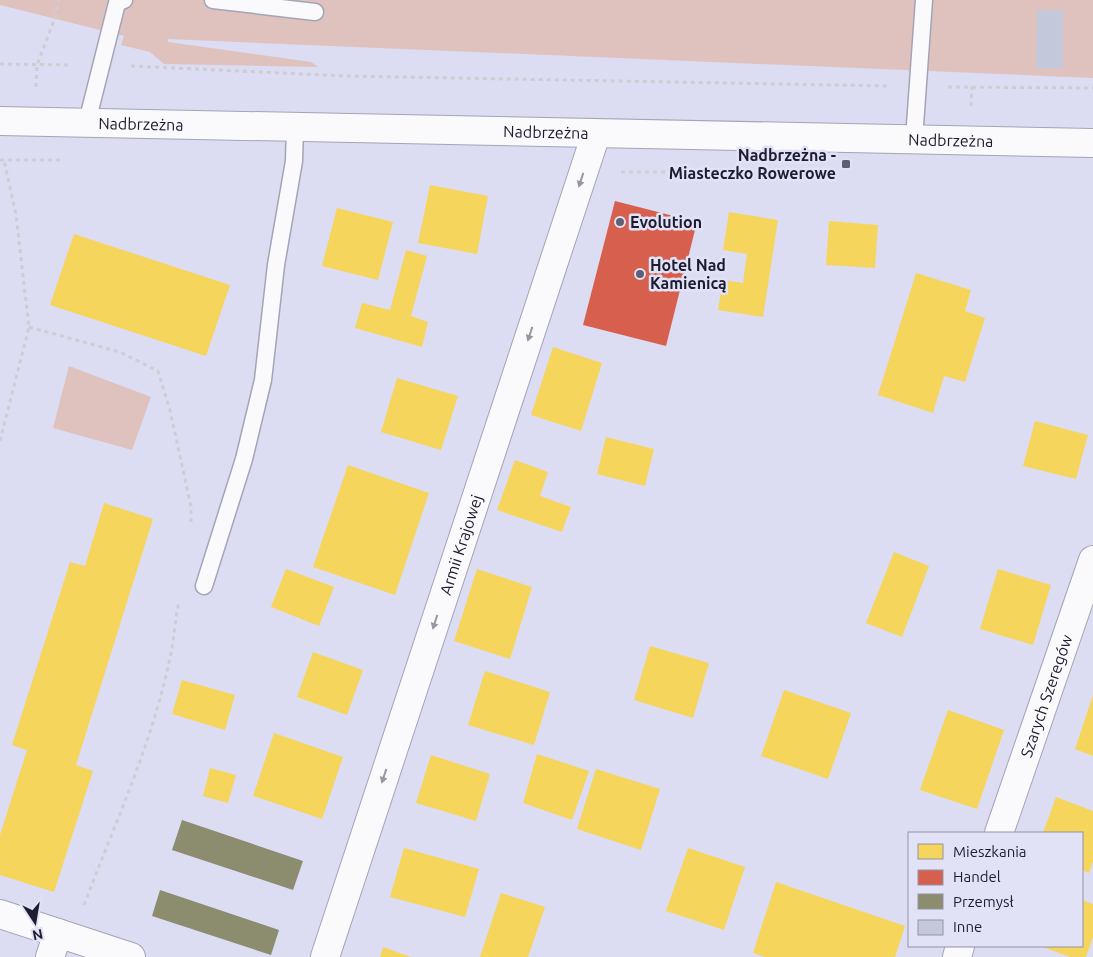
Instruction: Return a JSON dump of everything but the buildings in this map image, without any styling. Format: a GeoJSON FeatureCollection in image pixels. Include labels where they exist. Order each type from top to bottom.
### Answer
{"type":"FeatureCollection","features":[{"type":"Feature","properties":{"kind":"street","name":"Nadbrzeżna"},"geometry":{"type":"LineString","coordinates":[[0,121],[1093,143]]}},
{"type":"Feature","properties":{"kind":"street","name":"Armii Krajowej"},"geometry":{"type":"LineString","coordinates":[[325,957],[596,134]]}},
{"type":"Feature","properties":{"kind":"street","name":"Szarych Szeregów"},"geometry":{"type":"LineString","coordinates":[[999,832],[1093,560]]}},
{"type":"Feature","properties":{"kind":"street"},"geometry":{"type":"LineString","coordinates":[[0,914],[54,945],[131,957]]}},
{"type":"Feature","properties":{"kind":"lane"},"geometry":{"type":"LineString","coordinates":[[87,122],[117,3],[124,0]]}},
{"type":"Feature","properties":{"kind":"lane"},"geometry":{"type":"LineString","coordinates":[[213,0],[315,12]]}},
{"type":"Feature","properties":{"kind":"lane"},"geometry":{"type":"LineString","coordinates":[[914,140],[924,0]]}},
{"type":"Feature","properties":{"kind":"lane"},"geometry":{"type":"LineString","coordinates":[[204,586],[244,459],[262,380],[276,265],[294,161],[294,127]]}},
{"type":"Feature","properties":{"kind":"path"},"geometry":{"type":"LineString","coordinates":[[36,65],[56,15],[59,0]]}},
{"type":"Feature","properties":{"kind":"path"},"geometry":{"type":"LineString","coordinates":[[0,64],[102,65],[375,77],[1093,88]]}},
{"type":"Feature","properties":{"kind":"path"},"geometry":{"type":"LineString","coordinates":[[0,160],[4,160],[16,215],[29,327],[0,441]]}},
{"type":"Feature","properties":{"kind":"path"},"geometry":{"type":"LineString","coordinates":[[29,327],[120,352],[158,371],[170,410],[192,507],[191,525]]}},
{"type":"Feature","properties":{"kind":"path"},"geometry":{"type":"LineString","coordinates":[[83,908],[126,800],[155,715],[170,658],[179,599]]}},
{"type":"Feature","properties":{"kind":"shaded area"},"geometry":{"type":"Polygon","coordinates":[[[0,0],[1093,0],[1093,78],[168,39],[168,42],[311,62],[318,67],[164,64],[150,52],[121,45],[124,36],[0,5],[0,0]]]}},
{"type":"Feature","properties":{"kind":"shaded area"},"geometry":{"type":"Polygon","coordinates":[[[69,366],[151,397],[132,450],[53,428],[69,366]]]}},
{"type":"Feature","properties":{"kind":"place","name":"Nadbrzeżna - Miasteczko Rowerowe"},"geometry":{"type":"Point","coordinates":[846,164]}},
{"type":"Feature","properties":{"kind":"place","name":"Evolution"},"geometry":{"type":"Point","coordinates":[620,222]}},
{"type":"Feature","properties":{"kind":"place","name":"Hotel Nad Kamienicą"},"geometry":{"type":"Point","coordinates":[640,274]}}]}
